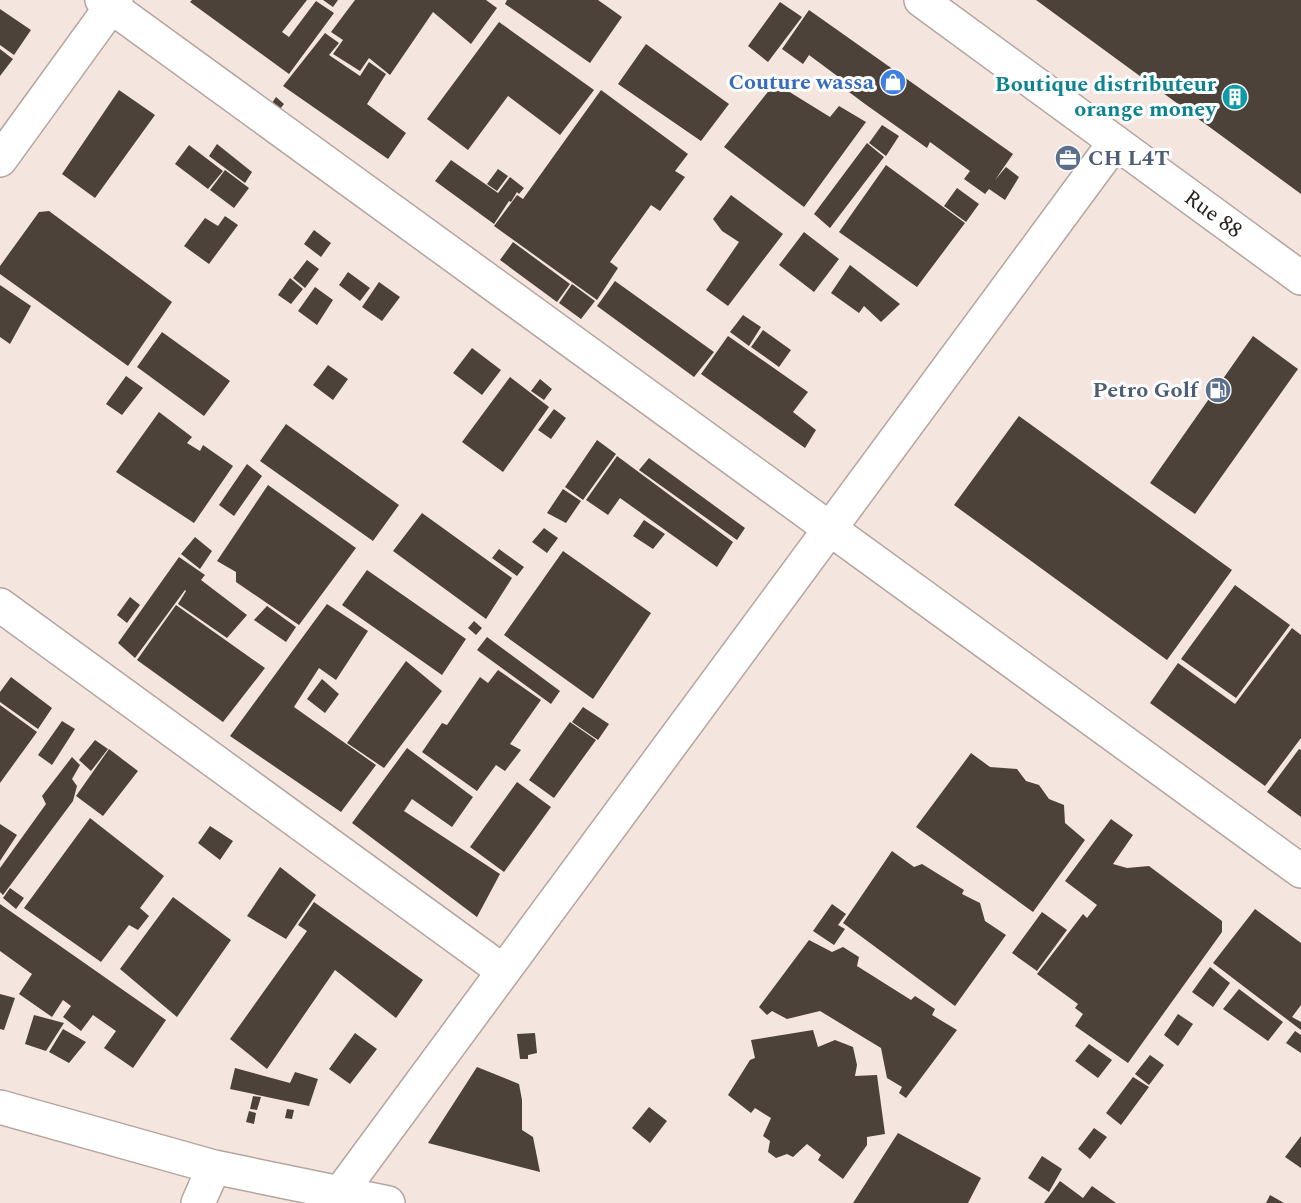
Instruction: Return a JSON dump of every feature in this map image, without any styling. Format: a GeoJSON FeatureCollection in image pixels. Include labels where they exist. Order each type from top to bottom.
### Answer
{"type":"FeatureCollection","features":[{"type":"Feature","properties":{"kind":"street","name":"Rue 88"},"geometry":{"type":"LineString","coordinates":[[921,0],[1301,278]]}},
{"type":"Feature","properties":{"kind":"street"},"geometry":{"type":"LineString","coordinates":[[0,160],[110,2],[1301,871]]}},
{"type":"Feature","properties":{"kind":"street"},"geometry":{"type":"LineString","coordinates":[[340,1193],[1115,142]]}},
{"type":"Feature","properties":{"kind":"street"},"geometry":{"type":"LineString","coordinates":[[0,605],[503,971]]}},
{"type":"Feature","properties":{"kind":"street"},"geometry":{"type":"LineString","coordinates":[[0,1107],[214,1167],[388,1203]]}},
{"type":"Feature","properties":{"kind":"street"},"geometry":{"type":"LineString","coordinates":[[198,1203],[214,1167]]}},
{"type":"Feature","properties":{"kind":"building"},"geometry":{"type":"Polygon","coordinates":[[[192,0],[307,0],[282,32],[289,37],[316,1],[334,13],[289,74],[190,2],[192,0]]]}},
{"type":"Feature","properties":{"kind":"building"},"geometry":{"type":"Polygon","coordinates":[[[323,0],[338,0],[333,7],[323,0]]]}},
{"type":"Feature","properties":{"kind":"building"},"geometry":{"type":"Polygon","coordinates":[[[355,0],[486,0],[497,8],[471,44],[433,12],[390,75],[369,58],[360,71],[333,54],[343,40],[331,32],[355,0]]]}},
{"type":"Feature","properties":{"kind":"building"},"geometry":{"type":"Polygon","coordinates":[[[507,0],[598,0],[622,17],[590,63],[505,4],[507,0]]]}},
{"type":"Feature","properties":{"kind":"building","name":"Boutique distributeur orange money"},"geometry":{"type":"Polygon","coordinates":[[[1036,0],[1301,0],[1301,194],[1036,0]]]}},
{"type":"Feature","properties":{"kind":"building"},"geometry":{"type":"Polygon","coordinates":[[[780,2],[802,17],[768,62],[748,46],[780,2]]]}},
{"type":"Feature","properties":{"kind":"building"},"geometry":{"type":"Polygon","coordinates":[[[0,9],[31,30],[14,55],[0,45],[0,9]]]}},
{"type":"Feature","properties":{"kind":"building"},"geometry":{"type":"Polygon","coordinates":[[[809,10],[1013,154],[995,180],[1006,167],[1019,177],[1005,200],[989,189],[985,194],[964,179],[970,171],[930,142],[927,148],[865,104],[845,89],[848,84],[809,55],[803,64],[782,49],[809,10]]]}},
{"type":"Feature","properties":{"kind":"building"},"geometry":{"type":"Polygon","coordinates":[[[499,22],[594,90],[560,135],[508,96],[468,150],[427,119],[499,22]]]}},
{"type":"Feature","properties":{"kind":"building"},"geometry":{"type":"Polygon","coordinates":[[[325,33],[339,43],[329,55],[360,76],[369,62],[386,74],[367,104],[406,133],[388,159],[283,86],[325,33]]]}},
{"type":"Feature","properties":{"kind":"building"},"geometry":{"type":"Polygon","coordinates":[[[646,44],[729,104],[701,141],[618,84],[646,44]]]}},
{"type":"Feature","properties":{"kind":"building"},"geometry":{"type":"Polygon","coordinates":[[[0,49],[13,59],[0,76],[0,49]]]}},
{"type":"Feature","properties":{"kind":"building"},"geometry":{"type":"Polygon","coordinates":[[[775,83],[830,117],[839,106],[866,122],[804,207],[724,147],[775,83]]]}},
{"type":"Feature","properties":{"kind":"building"},"geometry":{"type":"Polygon","coordinates":[[[119,90],[155,115],[95,198],[62,174],[119,90]]]}},
{"type":"Feature","properties":{"kind":"building"},"geometry":{"type":"Polygon","coordinates":[[[601,90],[688,154],[675,171],[685,177],[660,211],[651,205],[610,262],[618,268],[597,300],[494,226],[517,195],[523,199],[601,90]]]}},
{"type":"Feature","properties":{"kind":"building"},"geometry":{"type":"Polygon","coordinates":[[[276,97],[284,104],[280,109],[272,103],[276,97]]]}},
{"type":"Feature","properties":{"kind":"building"},"geometry":{"type":"Polygon","coordinates":[[[882,125],[899,136],[886,156],[869,143],[882,125]]]}},
{"type":"Feature","properties":{"kind":"building"},"geometry":{"type":"Polygon","coordinates":[[[867,143],[884,157],[830,228],[814,214],[867,143]]]}},
{"type":"Feature","properties":{"kind":"building"},"geometry":{"type":"Polygon","coordinates":[[[217,144],[252,172],[245,183],[209,156],[217,144]]]}},
{"type":"Feature","properties":{"kind":"building"},"geometry":{"type":"Polygon","coordinates":[[[189,145],[223,171],[208,189],[175,164],[189,145]]]}},
{"type":"Feature","properties":{"kind":"building"},"geometry":{"type":"Polygon","coordinates":[[[451,160],[498,193],[510,177],[524,188],[519,194],[517,192],[511,202],[509,201],[494,224],[435,181],[451,160]]]}},
{"type":"Feature","properties":{"kind":"building"},"geometry":{"type":"Polygon","coordinates":[[[886,165],[965,223],[917,287],[839,232],[886,165]]]}},
{"type":"Feature","properties":{"kind":"building"},"geometry":{"type":"Polygon","coordinates":[[[498,169],[508,176],[497,191],[487,184],[498,169]]]}},
{"type":"Feature","properties":{"kind":"building"},"geometry":{"type":"Polygon","coordinates":[[[225,170],[249,188],[234,208],[210,190],[225,170]]]}},
{"type":"Feature","properties":{"kind":"building"},"geometry":{"type":"Polygon","coordinates":[[[957,188],[979,204],[966,222],[944,206],[957,188]]]}},
{"type":"Feature","properties":{"kind":"building"},"geometry":{"type":"Polygon","coordinates":[[[731,195],[783,234],[728,306],[706,290],[739,242],[722,231],[713,219],[731,195]]]}},
{"type":"Feature","properties":{"kind":"building"},"geometry":{"type":"Polygon","coordinates":[[[49,211],[172,302],[128,366],[0,274],[0,266],[39,212],[49,211]]]}},
{"type":"Feature","properties":{"kind":"building"},"geometry":{"type":"Polygon","coordinates":[[[225,216],[238,225],[209,264],[184,246],[205,218],[218,226],[225,216]]]}},
{"type":"Feature","properties":{"kind":"building"},"geometry":{"type":"Polygon","coordinates":[[[314,230],[331,243],[321,257],[304,244],[314,230]]]}},
{"type":"Feature","properties":{"kind":"building"},"geometry":{"type":"Polygon","coordinates":[[[804,232],[839,259],[814,292],[779,265],[804,232]]]}},
{"type":"Feature","properties":{"kind":"building"},"geometry":{"type":"Polygon","coordinates":[[[513,242],[570,284],[557,302],[500,260],[513,242]]]}},
{"type":"Feature","properties":{"kind":"building"},"geometry":{"type":"Polygon","coordinates":[[[307,260],[319,269],[305,288],[293,278],[307,260]]]}},
{"type":"Feature","properties":{"kind":"building"},"geometry":{"type":"Polygon","coordinates":[[[850,265],[900,304],[881,322],[864,306],[859,313],[831,293],[850,265]]]}},
{"type":"Feature","properties":{"kind":"building"},"geometry":{"type":"Polygon","coordinates":[[[348,272],[370,288],[360,301],[339,285],[348,272]]]}},
{"type":"Feature","properties":{"kind":"building"},"geometry":{"type":"Polygon","coordinates":[[[290,278],[303,289],[291,304],[278,295],[290,278]]]}},
{"type":"Feature","properties":{"kind":"building"},"geometry":{"type":"Polygon","coordinates":[[[615,281],[714,352],[694,377],[597,306],[615,281]]]}},
{"type":"Feature","properties":{"kind":"building"},"geometry":{"type":"Polygon","coordinates":[[[379,282],[400,297],[382,321],[362,307],[379,282]]]}},
{"type":"Feature","properties":{"kind":"building"},"geometry":{"type":"Polygon","coordinates":[[[572,284],[595,301],[581,319],[559,303],[572,284]]]}},
{"type":"Feature","properties":{"kind":"building"},"geometry":{"type":"Polygon","coordinates":[[[0,285],[31,306],[10,344],[0,337],[0,285]]]}},
{"type":"Feature","properties":{"kind":"building"},"geometry":{"type":"Polygon","coordinates":[[[315,287],[333,300],[317,325],[298,311],[315,287]]]}},
{"type":"Feature","properties":{"kind":"building"},"geometry":{"type":"Polygon","coordinates":[[[743,315],[761,327],[749,346],[730,332],[743,315]]]}},
{"type":"Feature","properties":{"kind":"building"},"geometry":{"type":"Polygon","coordinates":[[[763,330],[791,350],[779,367],[751,347],[763,330]]]}},
{"type":"Feature","properties":{"kind":"building"},"geometry":{"type":"Polygon","coordinates":[[[162,332],[230,381],[204,416],[137,367],[162,332]]]}},
{"type":"Feature","properties":{"kind":"building"},"geometry":{"type":"Polygon","coordinates":[[[728,336],[808,392],[793,412],[816,430],[805,448],[701,374],[728,336]]]}},
{"type":"Feature","properties":{"kind":"building"},"geometry":{"type":"Polygon","coordinates":[[[1253,336],[1298,369],[1195,514],[1150,483],[1253,336]]]}},
{"type":"Feature","properties":{"kind":"building"},"geometry":{"type":"Polygon","coordinates":[[[472,348],[501,370],[482,395],[453,373],[472,348]]]}},
{"type":"Feature","properties":{"kind":"building"},"geometry":{"type":"Polygon","coordinates":[[[328,365],[348,379],[333,400],[313,385],[328,365]]]}},
{"type":"Feature","properties":{"kind":"building"},"geometry":{"type":"Polygon","coordinates":[[[126,376],[143,388],[122,415],[106,404],[126,376]]]}},
{"type":"Feature","properties":{"kind":"building"},"geometry":{"type":"Polygon","coordinates":[[[510,377],[549,407],[503,472],[462,442],[510,377]]]}},
{"type":"Feature","properties":{"kind":"building"},"geometry":{"type":"Polygon","coordinates":[[[540,379],[552,389],[544,400],[531,391],[540,379]]]}},
{"type":"Feature","properties":{"kind":"building"},"geometry":{"type":"Polygon","coordinates":[[[554,409],[566,418],[551,439],[538,430],[554,409]]]}},
{"type":"Feature","properties":{"kind":"building"},"geometry":{"type":"Polygon","coordinates":[[[159,412],[192,437],[187,443],[200,451],[203,445],[233,466],[194,523],[116,472],[159,412]]]}},
{"type":"Feature","properties":{"kind":"building"},"geometry":{"type":"Polygon","coordinates":[[[1019,416],[1232,570],[1167,660],[954,505],[1019,416]]]}},
{"type":"Feature","properties":{"kind":"building"},"geometry":{"type":"Polygon","coordinates":[[[286,424],[399,505],[373,541],[260,461],[286,424]]]}},
{"type":"Feature","properties":{"kind":"building"},"geometry":{"type":"Polygon","coordinates":[[[597,440],[616,454],[583,500],[565,487],[597,440]]]}},
{"type":"Feature","properties":{"kind":"building"},"geometry":{"type":"Polygon","coordinates":[[[617,456],[733,542],[717,567],[620,498],[608,515],[586,500],[617,456]]]}},
{"type":"Feature","properties":{"kind":"building"},"geometry":{"type":"Polygon","coordinates":[[[649,458],[745,528],[737,540],[639,470],[649,458]]]}},
{"type":"Feature","properties":{"kind":"building"},"geometry":{"type":"Polygon","coordinates":[[[247,464],[262,476],[234,516],[219,505],[247,464]]]}},
{"type":"Feature","properties":{"kind":"building"},"geometry":{"type":"Polygon","coordinates":[[[268,485],[356,548],[299,625],[236,582],[236,572],[217,561],[268,485]]]}},
{"type":"Feature","properties":{"kind":"building"},"geometry":{"type":"Polygon","coordinates":[[[563,489],[581,501],[566,523],[547,513],[563,489]]]}},
{"type":"Feature","properties":{"kind":"building"},"geometry":{"type":"Polygon","coordinates":[[[422,513],[512,578],[486,619],[393,551],[422,513]]]}},
{"type":"Feature","properties":{"kind":"building"},"geometry":{"type":"Polygon","coordinates":[[[644,520],[665,534],[653,549],[633,536],[644,520]]]}},
{"type":"Feature","properties":{"kind":"building"},"geometry":{"type":"Polygon","coordinates":[[[544,528],[558,538],[547,553],[532,542],[544,528]]]}},
{"type":"Feature","properties":{"kind":"building"},"geometry":{"type":"Polygon","coordinates":[[[195,537],[212,551],[200,569],[181,554],[195,537]]]}},
{"type":"Feature","properties":{"kind":"building"},"geometry":{"type":"Polygon","coordinates":[[[499,549],[524,567],[517,576],[492,558],[499,549]]]}},
{"type":"Feature","properties":{"kind":"building"},"geometry":{"type":"Polygon","coordinates":[[[563,551],[651,613],[593,699],[504,635],[563,551]]]}},
{"type":"Feature","properties":{"kind":"building"},"geometry":{"type":"Polygon","coordinates":[[[179,557],[205,575],[201,580],[247,615],[227,638],[178,604],[185,590],[135,658],[118,643],[179,557]]]}},
{"type":"Feature","properties":{"kind":"building"},"geometry":{"type":"Polygon","coordinates":[[[367,570],[466,639],[442,675],[342,605],[367,570]]]}},
{"type":"Feature","properties":{"kind":"building"},"geometry":{"type":"Polygon","coordinates":[[[1235,585],[1290,625],[1236,698],[1181,659],[1235,585]]]}},
{"type":"Feature","properties":{"kind":"building"},"geometry":{"type":"Polygon","coordinates":[[[130,597],[140,605],[127,623],[117,615],[130,597]]]}},
{"type":"Feature","properties":{"kind":"building"},"geometry":{"type":"Polygon","coordinates":[[[327,604],[368,631],[336,680],[319,668],[294,707],[376,765],[341,812],[230,736],[327,604]]]}},
{"type":"Feature","properties":{"kind":"building"},"geometry":{"type":"Polygon","coordinates":[[[176,605],[265,668],[223,722],[137,660],[176,605]]]}},
{"type":"Feature","properties":{"kind":"building"},"geometry":{"type":"Polygon","coordinates":[[[267,606],[296,627],[286,642],[254,620],[267,606]]]}},
{"type":"Feature","properties":{"kind":"building"},"geometry":{"type":"Polygon","coordinates":[[[474,621],[482,628],[476,635],[468,628],[474,621]]]}},
{"type":"Feature","properties":{"kind":"building"},"geometry":{"type":"Polygon","coordinates":[[[1292,628],[1301,635],[1301,738],[1265,786],[1150,703],[1178,663],[1235,704],[1292,628]]]}},
{"type":"Feature","properties":{"kind":"building"},"geometry":{"type":"Polygon","coordinates":[[[487,637],[560,691],[551,704],[477,650],[487,637]]]}},
{"type":"Feature","properties":{"kind":"building"},"geometry":{"type":"Polygon","coordinates":[[[406,661],[442,691],[384,768],[347,743],[406,661]]]}},
{"type":"Feature","properties":{"kind":"building"},"geometry":{"type":"Polygon","coordinates":[[[498,670],[541,700],[510,744],[521,750],[505,771],[496,765],[477,791],[422,752],[442,723],[447,725],[480,677],[488,683],[498,670]]]}},
{"type":"Feature","properties":{"kind":"building"},"geometry":{"type":"Polygon","coordinates":[[[11,677],[52,708],[38,729],[0,702],[0,692],[11,677]]]}},
{"type":"Feature","properties":{"kind":"building"},"geometry":{"type":"Polygon","coordinates":[[[322,679],[339,694],[325,713],[307,699],[322,679]]]}},
{"type":"Feature","properties":{"kind":"building"},"geometry":{"type":"Polygon","coordinates":[[[0,705],[37,732],[0,783],[0,705]]]}},
{"type":"Feature","properties":{"kind":"building"},"geometry":{"type":"Polygon","coordinates":[[[583,707],[609,724],[598,740],[572,722],[583,707]]]}},
{"type":"Feature","properties":{"kind":"building"},"geometry":{"type":"Polygon","coordinates":[[[62,721],[75,729],[52,765],[38,755],[62,721]]]}},
{"type":"Feature","properties":{"kind":"building"},"geometry":{"type":"Polygon","coordinates":[[[570,722],[596,740],[554,798],[529,780],[570,722]]]}},
{"type":"Feature","properties":{"kind":"building"},"geometry":{"type":"Polygon","coordinates":[[[95,740],[108,749],[91,771],[79,760],[95,740]]]}},
{"type":"Feature","properties":{"kind":"building"},"geometry":{"type":"Polygon","coordinates":[[[407,748],[473,797],[452,827],[412,799],[404,811],[500,874],[477,917],[352,823],[407,748]]]}},
{"type":"Feature","properties":{"kind":"building"},"geometry":{"type":"Polygon","coordinates":[[[109,749],[138,771],[103,816],[76,796],[109,749]]]}},
{"type":"Feature","properties":{"kind":"building"},"geometry":{"type":"Polygon","coordinates":[[[1299,749],[1301,750],[1301,817],[1267,792],[1299,749]]]}},
{"type":"Feature","properties":{"kind":"building"},"geometry":{"type":"Polygon","coordinates":[[[971,753],[990,767],[1017,769],[1026,781],[1039,785],[1049,799],[1064,805],[1065,823],[1085,840],[1033,912],[916,827],[971,753]]]}},
{"type":"Feature","properties":{"kind":"building"},"geometry":{"type":"Polygon","coordinates":[[[72,757],[80,765],[72,779],[77,786],[73,801],[3,895],[0,892],[0,868],[46,804],[42,796],[72,757]]]}},
{"type":"Feature","properties":{"kind":"building"},"geometry":{"type":"Polygon","coordinates":[[[517,782],[551,807],[504,872],[470,847],[517,782]]]}},
{"type":"Feature","properties":{"kind":"building"},"geometry":{"type":"Polygon","coordinates":[[[90,818],[164,876],[140,908],[149,916],[138,930],[129,925],[101,962],[24,908],[90,818]]]}},
{"type":"Feature","properties":{"kind":"building"},"geometry":{"type":"Polygon","coordinates":[[[1111,819],[1133,835],[1113,864],[1127,868],[1149,866],[1222,921],[1222,932],[1128,1063],[1075,1026],[1083,1014],[1075,1008],[1078,1004],[1037,974],[1083,914],[1087,918],[1097,905],[1065,881],[1111,819]]]}},
{"type":"Feature","properties":{"kind":"building"},"geometry":{"type":"Polygon","coordinates":[[[0,824],[17,835],[0,861],[0,824]]]}},
{"type":"Feature","properties":{"kind":"building"},"geometry":{"type":"Polygon","coordinates":[[[210,826],[233,841],[220,860],[198,843],[210,826]]]}},
{"type":"Feature","properties":{"kind":"building"},"geometry":{"type":"Polygon","coordinates":[[[892,851],[914,867],[922,864],[964,890],[962,894],[980,903],[985,921],[1006,935],[955,1006],[843,923],[892,851]]]}},
{"type":"Feature","properties":{"kind":"building"},"geometry":{"type":"Polygon","coordinates":[[[280,867],[316,895],[286,939],[247,916],[280,867]]]}},
{"type":"Feature","properties":{"kind":"building"},"geometry":{"type":"Polygon","coordinates":[[[10,888],[24,898],[16,909],[3,898],[10,888]]]}},
{"type":"Feature","properties":{"kind":"building"},"geometry":{"type":"Polygon","coordinates":[[[173,897],[231,940],[177,1017],[120,969],[173,897]]]}},
{"type":"Feature","properties":{"kind":"building"},"geometry":{"type":"Polygon","coordinates":[[[314,902],[423,980],[396,1018],[335,970],[267,1069],[230,1039],[307,931],[298,925],[314,902]]]}},
{"type":"Feature","properties":{"kind":"building"},"geometry":{"type":"Polygon","coordinates":[[[0,904],[166,1020],[133,1068],[104,1048],[116,1031],[93,1015],[81,1031],[63,1017],[71,1006],[63,1000],[52,1017],[19,994],[32,974],[0,951],[0,904]]]}},
{"type":"Feature","properties":{"kind":"building"},"geometry":{"type":"Polygon","coordinates":[[[832,904],[846,914],[838,925],[845,929],[834,945],[813,931],[832,904]]]}},
{"type":"Feature","properties":{"kind":"building"},"geometry":{"type":"Polygon","coordinates":[[[1255,909],[1301,943],[1301,1005],[1292,1017],[1301,1022],[1301,1030],[1213,963],[1255,909]]]}},
{"type":"Feature","properties":{"kind":"building"},"geometry":{"type":"Polygon","coordinates":[[[1042,912],[1067,930],[1037,971],[1012,953],[1042,912]]]}},
{"type":"Feature","properties":{"kind":"building"},"geometry":{"type":"Polygon","coordinates":[[[809,940],[832,952],[843,947],[859,957],[857,966],[911,1000],[915,996],[935,1009],[932,1015],[957,1030],[906,1098],[899,1093],[902,1087],[887,1078],[881,1048],[820,1011],[787,1019],[772,1011],[767,1015],[759,1007],[809,940]]]}},
{"type":"Feature","properties":{"kind":"building"},"geometry":{"type":"Polygon","coordinates":[[[1210,967],[1230,983],[1213,1007],[1192,992],[1210,967]]]}},
{"type":"Feature","properties":{"kind":"building"},"geometry":{"type":"Polygon","coordinates":[[[1239,989],[1283,1022],[1268,1041],[1223,1009],[1239,989]]]}},
{"type":"Feature","properties":{"kind":"building"},"geometry":{"type":"Polygon","coordinates":[[[0,994],[15,998],[4,1030],[0,1029],[0,994]]]}},
{"type":"Feature","properties":{"kind":"building"},"geometry":{"type":"Polygon","coordinates":[[[1178,1014],[1193,1024],[1178,1046],[1164,1035],[1178,1014]]]}},
{"type":"Feature","properties":{"kind":"building"},"geometry":{"type":"Polygon","coordinates":[[[34,1015],[64,1023],[46,1051],[25,1044],[34,1015]]]}},
{"type":"Feature","properties":{"kind":"building"},"geometry":{"type":"Polygon","coordinates":[[[63,1029],[86,1042],[69,1063],[49,1052],[63,1029]]]}},
{"type":"Feature","properties":{"kind":"building"},"geometry":{"type":"Polygon","coordinates":[[[813,1030],[818,1047],[835,1040],[853,1047],[857,1065],[855,1076],[877,1075],[885,1134],[867,1137],[867,1145],[843,1179],[818,1160],[821,1155],[807,1144],[793,1157],[787,1154],[776,1158],[768,1152],[770,1141],[763,1136],[771,1118],[755,1108],[751,1113],[728,1095],[750,1060],[755,1058],[751,1040],[813,1030]]]}},
{"type":"Feature","properties":{"kind":"building"},"geometry":{"type":"Polygon","coordinates":[[[1295,1031],[1301,1035],[1301,1053],[1286,1043],[1295,1031]]]}},
{"type":"Feature","properties":{"kind":"building"},"geometry":{"type":"Polygon","coordinates":[[[355,1033],[377,1049],[350,1084],[329,1069],[355,1033]]]}},
{"type":"Feature","properties":{"kind":"building"},"geometry":{"type":"Polygon","coordinates":[[[535,1033],[537,1053],[528,1055],[528,1059],[520,1059],[517,1034],[535,1033]]]}},
{"type":"Feature","properties":{"kind":"building"},"geometry":{"type":"Polygon","coordinates":[[[1089,1044],[1112,1060],[1098,1078],[1075,1061],[1089,1044]]]}},
{"type":"Feature","properties":{"kind":"building"},"geometry":{"type":"Polygon","coordinates":[[[1150,1055],[1164,1065],[1149,1085],[1135,1074],[1150,1055]]]}},
{"type":"Feature","properties":{"kind":"building"},"geometry":{"type":"Polygon","coordinates":[[[477,1067],[519,1084],[522,1100],[522,1130],[533,1137],[540,1172],[428,1143],[477,1067]]]}},
{"type":"Feature","properties":{"kind":"building"},"geometry":{"type":"Polygon","coordinates":[[[235,1068],[290,1083],[295,1072],[318,1079],[309,1106],[230,1089],[235,1068]]]}},
{"type":"Feature","properties":{"kind":"building"},"geometry":{"type":"Polygon","coordinates":[[[1133,1077],[1149,1087],[1121,1125],[1106,1113],[1133,1077]]]}},
{"type":"Feature","properties":{"kind":"building"},"geometry":{"type":"Polygon","coordinates":[[[253,1096],[261,1097],[257,1110],[250,1109],[253,1096]]]}},
{"type":"Feature","properties":{"kind":"building"},"geometry":{"type":"Polygon","coordinates":[[[649,1107],[667,1121],[650,1143],[632,1128],[649,1107]]]}},
{"type":"Feature","properties":{"kind":"building"},"geometry":{"type":"Polygon","coordinates":[[[287,1109],[294,1110],[292,1119],[285,1118],[287,1109]]]}},
{"type":"Feature","properties":{"kind":"building"},"geometry":{"type":"Polygon","coordinates":[[[249,1111],[256,1113],[254,1124],[246,1122],[249,1111]]]}},
{"type":"Feature","properties":{"kind":"building"},"geometry":{"type":"Polygon","coordinates":[[[1094,1128],[1107,1137],[1090,1159],[1078,1149],[1094,1128]]]}},
{"type":"Feature","properties":{"kind":"building"},"geometry":{"type":"Polygon","coordinates":[[[898,1133],[981,1178],[968,1203],[853,1203],[898,1133]]]}},
{"type":"Feature","properties":{"kind":"building"},"geometry":{"type":"Polygon","coordinates":[[[1301,1136],[1301,1168],[1285,1157],[1301,1136]]]}},
{"type":"Feature","properties":{"kind":"building"},"geometry":{"type":"Polygon","coordinates":[[[1042,1156],[1062,1169],[1049,1192],[1028,1178],[1042,1156]]]}},
{"type":"Feature","properties":{"kind":"building"},"geometry":{"type":"Polygon","coordinates":[[[1060,1181],[1083,1198],[1092,1186],[1116,1203],[1044,1203],[1060,1181]]]}},
{"type":"Feature","properties":{"kind":"building"},"geometry":{"type":"Polygon","coordinates":[[[1270,1195],[1284,1203],[1266,1203],[1270,1195]]]}},
{"type":"Feature","properties":{"kind":"place","name":"Couture wassa"},"geometry":{"type":"Point","coordinates":[893,82]}},
{"type":"Feature","properties":{"kind":"place","name":"Boutique distributeur orange money"},"geometry":{"type":"Point","coordinates":[1235,97]}},
{"type":"Feature","properties":{"kind":"place","name":"CH L4T"},"geometry":{"type":"Point","coordinates":[1068,158]}},
{"type":"Feature","properties":{"kind":"place","name":"Petro Golf"},"geometry":{"type":"Point","coordinates":[1218,390]}}]}
